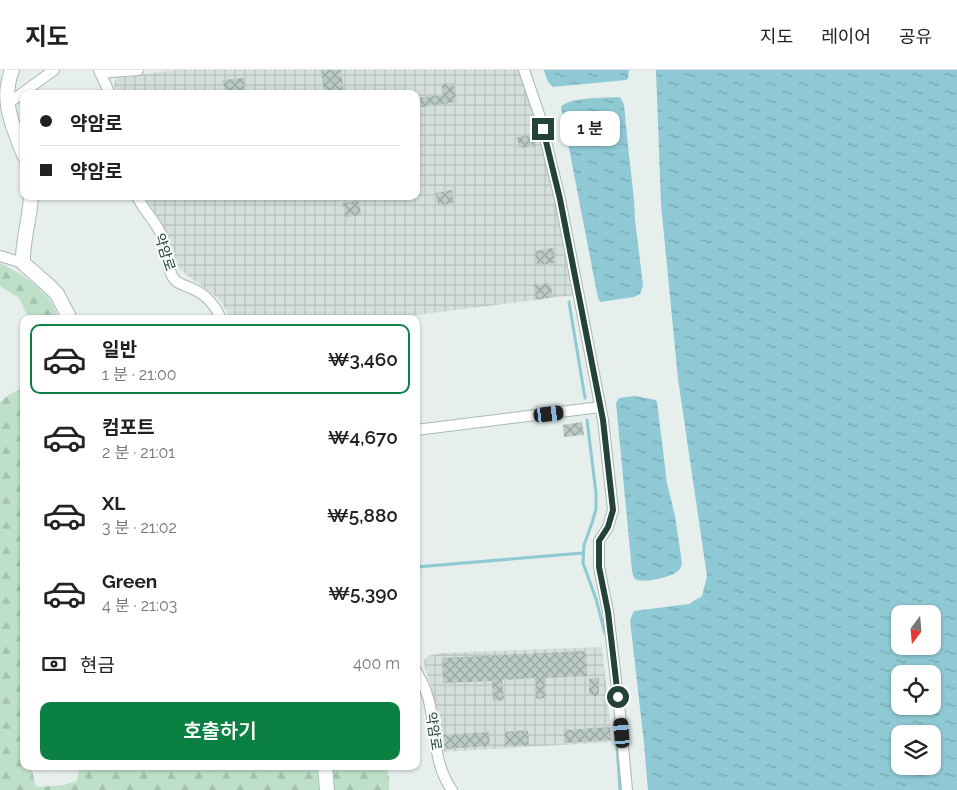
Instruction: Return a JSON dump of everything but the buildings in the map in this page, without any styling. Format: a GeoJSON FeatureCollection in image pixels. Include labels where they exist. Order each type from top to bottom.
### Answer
{"type":"FeatureCollection","features":[{"type":"Feature","properties":{"kind":"street"},"geometry":{"type":"LineString","coordinates":[[12,70],[6,90],[6,105],[20,144]]}},
{"type":"Feature","properties":{"kind":"street"},"geometry":{"type":"LineString","coordinates":[[27,90],[54,70]]}},
{"type":"Feature","properties":{"kind":"street"},"geometry":{"type":"LineString","coordinates":[[108,90],[100,72],[138,70]]}},
{"type":"Feature","properties":{"kind":"street"},"geometry":{"type":"LineString","coordinates":[[524,70],[540,117],[560,199],[603,420],[613,510],[608,527],[599,541],[599,567],[608,612],[627,790]]}},
{"type":"Feature","properties":{"kind":"street"},"geometry":{"type":"LineString","coordinates":[[6,105],[20,95]]}},
{"type":"Feature","properties":{"kind":"street"},"geometry":{"type":"LineString","coordinates":[[23,263],[22,254],[31,200]]}},
{"type":"Feature","properties":{"kind":"street","name":"약암로"},"geometry":{"type":"LineString","coordinates":[[139,200],[153,219],[162,237],[175,280],[205,296],[212,303],[219,315]]}},
{"type":"Feature","properties":{"kind":"street"},"geometry":{"type":"LineString","coordinates":[[0,256],[23,263],[57,294],[68,315]]}},
{"type":"Feature","properties":{"kind":"street"},"geometry":{"type":"LineString","coordinates":[[420,430],[600,408]]}},
{"type":"Feature","properties":{"kind":"street","name":"약암로"},"geometry":{"type":"LineString","coordinates":[[420,679],[431,711],[435,745],[442,771],[452,790]]}},
{"type":"Feature","properties":{"kind":"street"},"geometry":{"type":"LineString","coordinates":[[325,770],[327,790]]}},
{"type":"Feature","properties":{"kind":"shaded area"},"geometry":{"type":"Polygon","coordinates":[[[177,70],[521,70],[530,93],[547,159],[575,295],[416,315],[228,315],[218,298],[175,264],[165,232],[146,200],[420,200],[420,90],[116,90],[114,85],[117,78],[177,70]]]}},
{"type":"Feature","properties":{"kind":"shaded area"},"geometry":{"type":"Polygon","coordinates":[[[602,647],[612,742],[440,752],[435,708],[424,661],[428,656],[441,653],[602,647]]]}},
{"type":"Feature","properties":{"kind":"green space"},"geometry":{"type":"Polygon","coordinates":[[[0,263],[38,287],[50,300],[57,315],[27,315],[19,298],[0,286],[0,263]]]}},
{"type":"Feature","properties":{"kind":"green space"},"geometry":{"type":"Polygon","coordinates":[[[20,390],[20,770],[32,770],[36,787],[64,785],[77,781],[79,770],[317,770],[319,790],[0,790],[0,402],[10,394],[20,390]]]}},
{"type":"Feature","properties":{"kind":"green space"},"geometry":{"type":"Polygon","coordinates":[[[330,770],[387,770],[389,790],[331,790],[330,770]]]}},
{"type":"Feature","properties":{"kind":"water"},"geometry":{"type":"Polygon","coordinates":[[[544,70],[629,70],[628,79],[626,80],[553,87],[548,81],[544,70]]]}},
{"type":"Feature","properties":{"kind":"water"},"geometry":{"type":"Polygon","coordinates":[[[656,70],[957,70],[957,790],[648,790],[630,620],[634,611],[689,604],[702,596],[707,576],[678,379],[661,204],[656,70]]]}},
{"type":"Feature","properties":{"kind":"water"},"geometry":{"type":"Polygon","coordinates":[[[621,98],[624,105],[643,286],[640,294],[634,297],[600,302],[561,107],[571,101],[621,98]]]}},
{"type":"Feature","properties":{"kind":"water"},"geometry":{"type":"Polygon","coordinates":[[[635,396],[656,400],[657,402],[667,483],[675,516],[682,563],[681,568],[676,573],[644,581],[635,579],[632,571],[616,403],[619,398],[635,396]]]}},
{"type":"Feature","properties":{"kind":"waterway"},"geometry":{"type":"LineString","coordinates":[[569,302],[585,398]]}},
{"type":"Feature","properties":{"kind":"waterway"},"geometry":{"type":"LineString","coordinates":[[587,420],[596,493],[596,509],[584,545],[583,563],[596,599],[605,634]]}},
{"type":"Feature","properties":{"kind":"waterway"},"geometry":{"type":"LineString","coordinates":[[420,567],[583,553]]}},
{"type":"Feature","properties":{"kind":"waterway"},"geometry":{"type":"LineString","coordinates":[[617,746],[620,790]]}},
{"type":"Feature","properties":{"kind":"route"},"geometry":{"type":"LineString","coordinates":[[543,129],[560,199],[603,420],[613,510],[608,527],[599,541],[599,567],[608,612],[618,697]]}}]}
